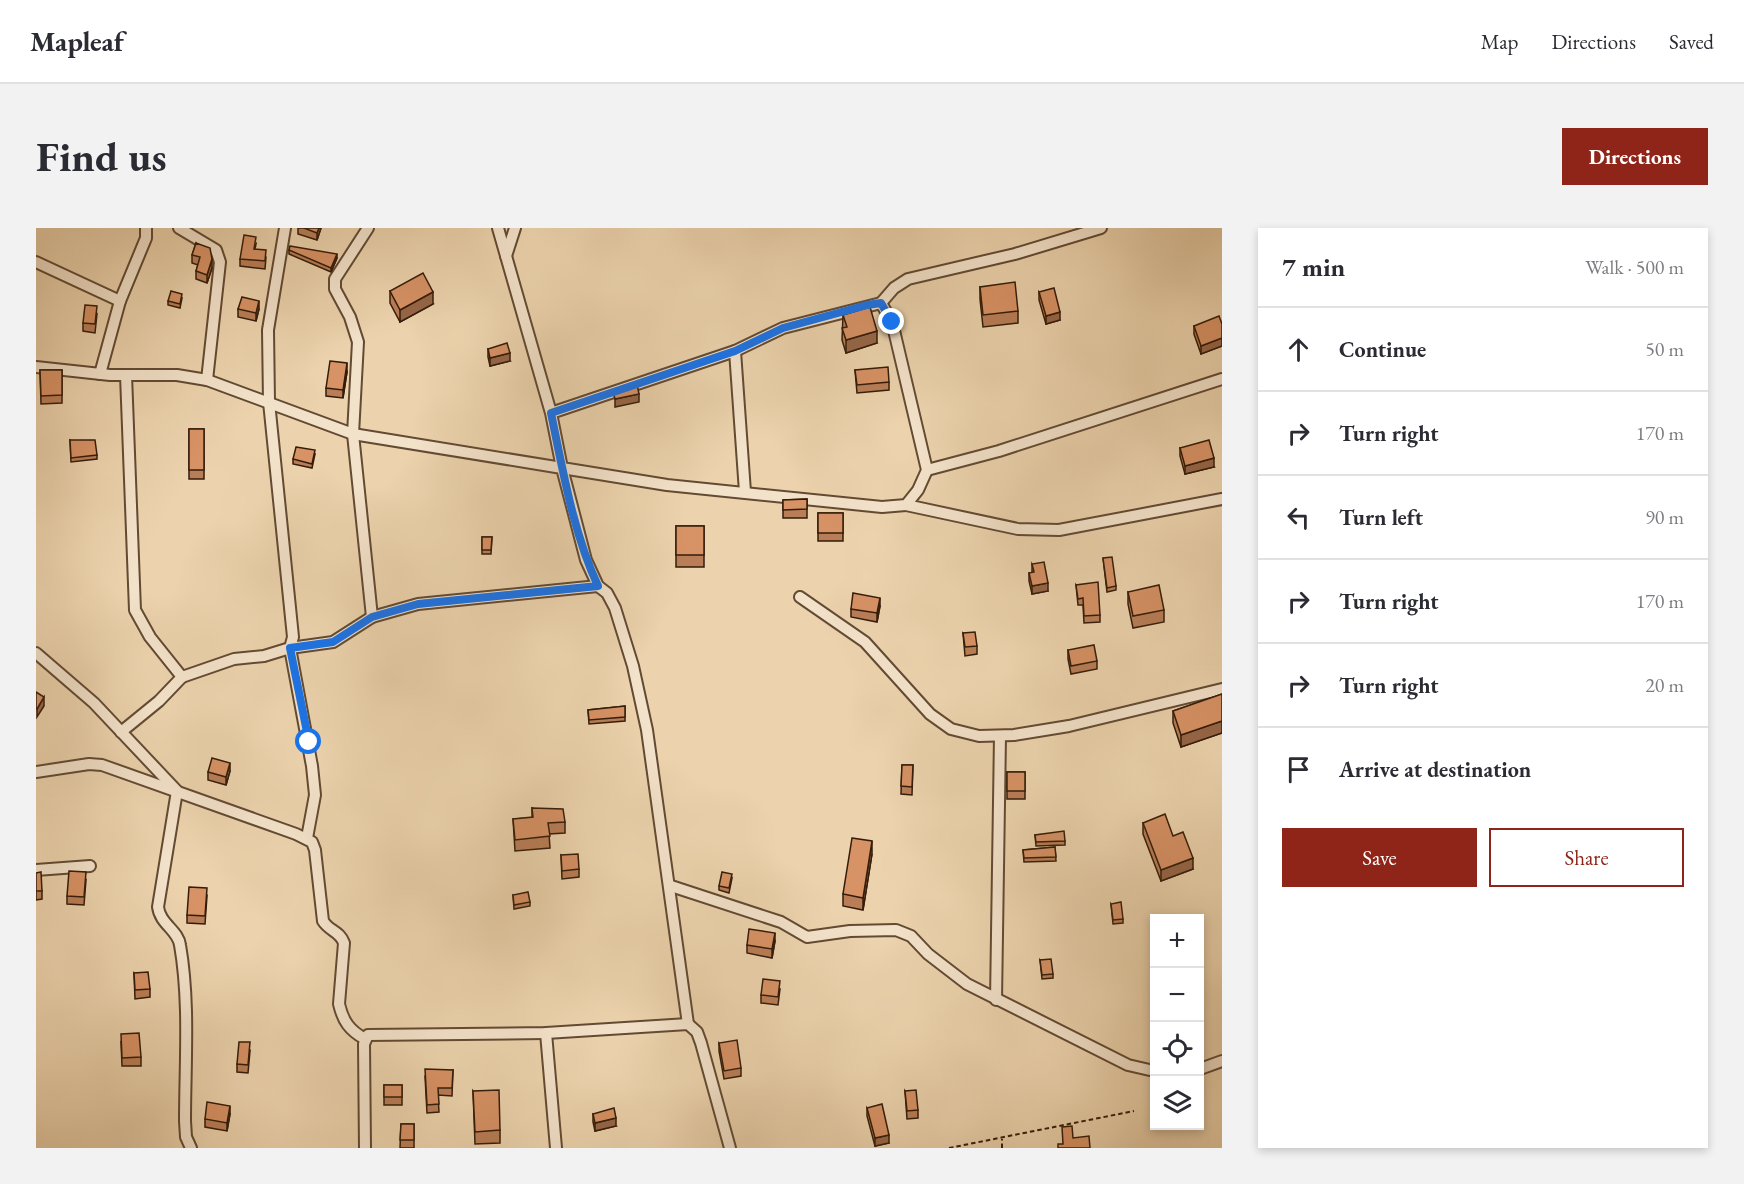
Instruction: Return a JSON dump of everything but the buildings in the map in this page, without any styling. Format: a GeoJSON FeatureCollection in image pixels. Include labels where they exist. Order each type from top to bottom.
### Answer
{"type":"FeatureCollection","features":[{"type":"Feature","properties":{"kind":"street"},"geometry":{"type":"LineString","coordinates":[[100,374],[120,301],[146,238],[147,228]]}},
{"type":"Feature","properties":{"kind":"street"},"geometry":{"type":"LineString","coordinates":[[179,228],[216,250],[220,261],[207,380]]}},
{"type":"Feature","properties":{"kind":"street"},"geometry":{"type":"LineString","coordinates":[[285,228],[268,330],[269,402],[275,481],[293,618],[290,648],[312,766],[315,795],[307,838]]}},
{"type":"Feature","properties":{"kind":"street"},"geometry":{"type":"LineString","coordinates":[[368,228],[335,279],[335,289],[350,317],[358,342],[353,434],[372,617]]}},
{"type":"Feature","properties":{"kind":"street"},"geometry":{"type":"LineString","coordinates":[[498,228],[551,413],[562,468],[586,560],[598,586],[607,593],[615,608],[633,666],[647,730],[662,846],[671,886],[688,1024],[697,1032],[701,1043],[730,1148]]}},
{"type":"Feature","properties":{"kind":"street"},"geometry":{"type":"LineString","coordinates":[[506,257],[515,228]]}},
{"type":"Feature","properties":{"kind":"street"},"geometry":{"type":"LineString","coordinates":[[551,413],[735,351],[783,328],[881,303],[894,288],[908,279],[1015,254],[1101,228]]}},
{"type":"Feature","properties":{"kind":"street"},"geometry":{"type":"LineString","coordinates":[[36,262],[120,301]]}},
{"type":"Feature","properties":{"kind":"street"},"geometry":{"type":"LineString","coordinates":[[881,303],[892,322],[927,470],[918,490],[906,505]]}},
{"type":"Feature","properties":{"kind":"street"},"geometry":{"type":"LineString","coordinates":[[735,351],[745,492]]}},
{"type":"Feature","properties":{"kind":"street"},"geometry":{"type":"LineString","coordinates":[[36,368],[100,374],[177,375],[207,380],[353,434],[667,485],[882,507],[906,505],[1018,529],[1059,530],[1222,499]]}},
{"type":"Feature","properties":{"kind":"street"},"geometry":{"type":"LineString","coordinates":[[126,375],[132,477],[135,610],[150,637],[182,677]]}},
{"type":"Feature","properties":{"kind":"street"},"geometry":{"type":"LineString","coordinates":[[927,470],[999,451],[1222,379]]}},
{"type":"Feature","properties":{"kind":"street"},"geometry":{"type":"LineString","coordinates":[[121,732],[159,701],[182,677],[234,659],[264,656],[290,648],[333,642],[372,617],[418,604],[598,586]]}},
{"type":"Feature","properties":{"kind":"street"},"geometry":{"type":"LineString","coordinates":[[800,597],[866,642],[930,714],[951,729],[979,736],[1000,736],[1069,726],[1222,689]]}},
{"type":"Feature","properties":{"kind":"street"},"geometry":{"type":"LineString","coordinates":[[36,653],[94,703],[177,790]]}},
{"type":"Feature","properties":{"kind":"street"},"geometry":{"type":"LineString","coordinates":[[996,1000],[1000,736]]}},
{"type":"Feature","properties":{"kind":"street"},"geometry":{"type":"LineString","coordinates":[[36,772],[75,765],[102,765],[307,838],[315,850],[323,921],[326,927],[341,936],[344,943],[339,1004],[341,1013],[353,1032],[365,1039]]}},
{"type":"Feature","properties":{"kind":"street"},"geometry":{"type":"LineString","coordinates":[[177,790],[158,907],[159,916],[180,943],[185,1011],[185,1121],[186,1137],[191,1148]]}},
{"type":"Feature","properties":{"kind":"street"},"geometry":{"type":"LineString","coordinates":[[36,870],[90,866]]}},
{"type":"Feature","properties":{"kind":"street"},"geometry":{"type":"LineString","coordinates":[[671,886],[781,922],[807,937],[850,931],[896,930],[911,936],[928,954],[967,984],[996,1000],[1128,1065],[1150,1070]]}},
{"type":"Feature","properties":{"kind":"street"},"geometry":{"type":"LineString","coordinates":[[365,1148],[365,1039],[368,1035],[546,1033],[688,1024]]}},
{"type":"Feature","properties":{"kind":"street"},"geometry":{"type":"LineString","coordinates":[[546,1033],[556,1148]]}},
{"type":"Feature","properties":{"kind":"street"},"geometry":{"type":"LineString","coordinates":[[1204,1068],[1222,1061]]}},
{"type":"Feature","properties":{"kind":"path"},"geometry":{"type":"LineString","coordinates":[[949,1148],[1134,1111]]}},
{"type":"Feature","properties":{"kind":"path"},"geometry":{"type":"LineString","coordinates":[[1002,1138],[1002,1148]]}},
{"type":"Feature","properties":{"kind":"route"},"geometry":{"type":"LineString","coordinates":[[309,742],[290,648],[333,642],[372,617],[418,604],[598,586],[586,560],[562,468],[551,413],[735,351],[783,328],[867,305],[881,303],[892,322]]}}]}
